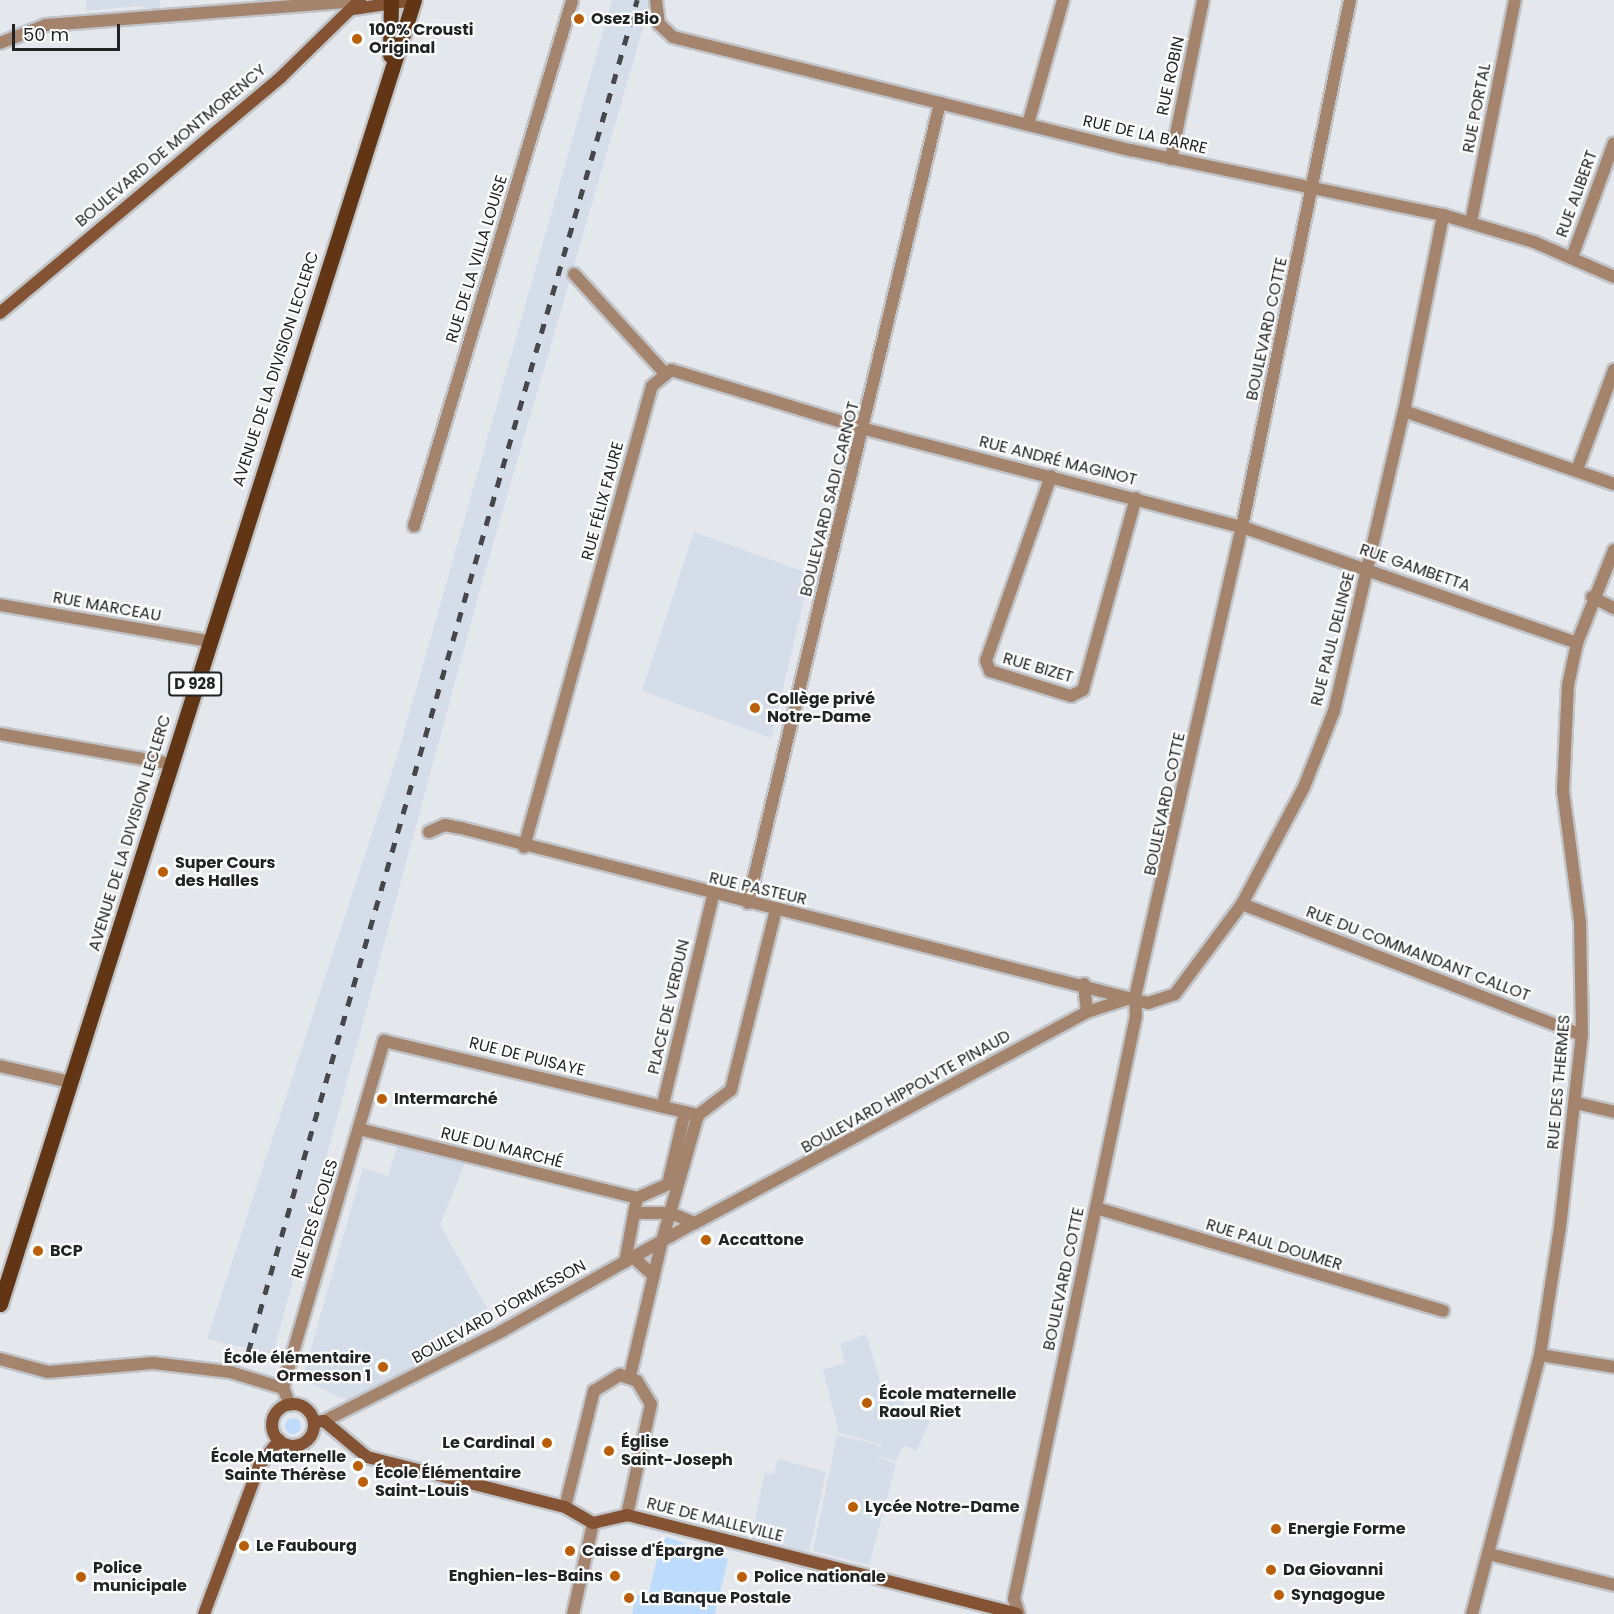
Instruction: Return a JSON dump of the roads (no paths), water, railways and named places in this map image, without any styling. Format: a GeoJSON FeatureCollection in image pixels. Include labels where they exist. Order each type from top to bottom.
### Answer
{"type":"FeatureCollection","features":[{"type":"Feature","properties":{"kind":"main road"},"geometry":{"type":"LineString","coordinates":[[357,3],[388,6],[414,0]]}},
{"type":"Feature","properties":{"kind":"main road","name":"AVENUE DE LA DIVISION LECLERC"},"geometry":{"type":"LineString","coordinates":[[0,1304],[172,764],[390,64],[414,0]]}},
{"type":"Feature","properties":{"kind":"main road","name":"BOULEVARD DE MONTMORENCY"},"geometry":{"type":"LineString","coordinates":[[0,313],[357,3]]}},
{"type":"Feature","properties":{"kind":"main road","name":"AVENUE DE LA DIVISION LECLERC"},"geometry":{"type":"LineString","coordinates":[[388,6],[390,64]]}},
{"type":"Feature","properties":{"kind":"main road"},"geometry":{"type":"LineString","coordinates":[[279,1440],[273,1419],[290,1405],[308,1411],[367,1457],[565,1507],[592,1523]]}},
{"type":"Feature","properties":{"kind":"main road"},"geometry":{"type":"LineString","coordinates":[[279,1440],[303,1444],[319,1421]]}},
{"type":"Feature","properties":{"kind":"main road"},"geometry":{"type":"LineString","coordinates":[[204,1614],[259,1466],[279,1440]]}},
{"type":"Feature","properties":{"kind":"main road","name":"RUE DE MALLEVILLE"},"geometry":{"type":"LineString","coordinates":[[592,1523],[627,1515],[1018,1614]]}},
{"type":"Feature","properties":{"kind":"street","name":"RUE DE LA VILLA LOUISE"},"geometry":{"type":"LineString","coordinates":[[414,526],[572,0]]}},
{"type":"Feature","properties":{"kind":"street","name":"RUE DE LA BARRE"},"geometry":{"type":"LineString","coordinates":[[656,0],[656,16],[666,32],[940,103],[1171,159],[1471,222],[1572,257],[1614,278]]}},
{"type":"Feature","properties":{"kind":"street"},"geometry":{"type":"LineString","coordinates":[[1029,124],[1064,0]]}},
{"type":"Feature","properties":{"kind":"street","name":"RUE ROBIN"},"geometry":{"type":"LineString","coordinates":[[1171,159],[1203,0]]}},
{"type":"Feature","properties":{"kind":"street","name":"BOULEVARD COTTE"},"geometry":{"type":"LineString","coordinates":[[1018,1614],[1014,1599],[1096,1208],[1136,997],[1242,527],[1350,0]]}},
{"type":"Feature","properties":{"kind":"street","name":"RUE PORTAL"},"geometry":{"type":"LineString","coordinates":[[1471,222],[1515,0]]}},
{"type":"Feature","properties":{"kind":"street"},"geometry":{"type":"LineString","coordinates":[[0,43],[46,25],[357,3]]}},
{"type":"Feature","properties":{"kind":"street","name":"BOULEVARD SADI CARNOT"},"geometry":{"type":"LineString","coordinates":[[748,903],[866,429],[940,103]]}},
{"type":"Feature","properties":{"kind":"street","name":"RUE ALIBERT"},"geometry":{"type":"LineString","coordinates":[[1572,257],[1614,143]]}},
{"type":"Feature","properties":{"kind":"street","name":"RUE PAUL DELINGE"},"geometry":{"type":"LineString","coordinates":[[1136,997],[1148,1003],[1175,994],[1242,904],[1304,787],[1334,711],[1404,411],[1443,215]]}},
{"type":"Feature","properties":{"kind":"street"},"geometry":{"type":"LineString","coordinates":[[574,274],[663,371],[691,374],[866,429]]}},
{"type":"Feature","properties":{"kind":"street"},"geometry":{"type":"LineString","coordinates":[[1577,470],[1614,370]]}},
{"type":"Feature","properties":{"kind":"street","name":"RUE FÉLIX FAURE"},"geometry":{"type":"LineString","coordinates":[[524,847],[652,386],[663,371]]}},
{"type":"Feature","properties":{"kind":"street"},"geometry":{"type":"LineString","coordinates":[[1404,411],[1614,484]]}},
{"type":"Feature","properties":{"kind":"street","name":"RUE ANDRÉ MAGINOT"},"geometry":{"type":"LineString","coordinates":[[866,429],[1242,527]]}},
{"type":"Feature","properties":{"kind":"street","name":"RUE BIZET"},"geometry":{"type":"LineString","coordinates":[[1052,476],[986,661],[990,672],[1071,696],[1083,690],[1136,498]]}},
{"type":"Feature","properties":{"kind":"street","name":"RUE GAMBETTA"},"geometry":{"type":"LineString","coordinates":[[1242,527],[1367,568],[1576,643]]}},
{"type":"Feature","properties":{"kind":"street","name":"RUE DES THERMES"},"geometry":{"type":"LineString","coordinates":[[1472,1614],[1540,1355],[1576,1102],[1582,1035],[1580,922],[1563,790],[1568,685],[1576,643],[1592,597],[1614,550]]}},
{"type":"Feature","properties":{"kind":"street"},"geometry":{"type":"LineString","coordinates":[[1592,597],[1614,608]]}},
{"type":"Feature","properties":{"kind":"street","name":"RUE MARCEAU"},"geometry":{"type":"LineString","coordinates":[[0,605],[209,640]]}},
{"type":"Feature","properties":{"kind":"street"},"geometry":{"type":"LineString","coordinates":[[0,734],[172,764]]}},
{"type":"Feature","properties":{"kind":"street","name":"RUE PASTEUR"},"geometry":{"type":"LineString","coordinates":[[429,832],[445,825],[712,895],[1136,997]]}},
{"type":"Feature","properties":{"kind":"street","name":"PLACE DE VERDUN"},"geometry":{"type":"LineString","coordinates":[[663,1104],[712,895]]}},
{"type":"Feature","properties":{"kind":"street","name":"RUE DU COMMANDANT CALLOT"},"geometry":{"type":"LineString","coordinates":[[1242,904],[1582,1035]]}},
{"type":"Feature","properties":{"kind":"street"},"geometry":{"type":"LineString","coordinates":[[630,1376],[670,1213],[673,1185],[691,1113],[731,1090],[776,909]]}},
{"type":"Feature","properties":{"kind":"street"},"geometry":{"type":"LineString","coordinates":[[1084,984],[1087,1012]]}},
{"type":"Feature","properties":{"kind":"street","name":"BOULEVARD HIPPOLYTE PINAUD"},"geometry":{"type":"LineString","coordinates":[[662,1241],[1087,1012],[1136,997]]}},
{"type":"Feature","properties":{"kind":"street","name":"RUE DE PUISAYE"},"geometry":{"type":"LineString","coordinates":[[384,1041],[663,1104]]}},
{"type":"Feature","properties":{"kind":"street","name":"RUE DES ÉCOLES"},"geometry":{"type":"LineString","coordinates":[[284,1388],[384,1041]]}},
{"type":"Feature","properties":{"kind":"street"},"geometry":{"type":"LineString","coordinates":[[0,1066],[70,1082]]}},
{"type":"Feature","properties":{"kind":"street"},"geometry":{"type":"LineString","coordinates":[[1576,1102],[1614,1112]]}},
{"type":"Feature","properties":{"kind":"street"},"geometry":{"type":"LineString","coordinates":[[663,1104],[691,1113]]}},
{"type":"Feature","properties":{"kind":"street","name":"RUE DU MARCHÉ"},"geometry":{"type":"LineString","coordinates":[[359,1129],[637,1198]]}},
{"type":"Feature","properties":{"kind":"street"},"geometry":{"type":"LineString","coordinates":[[654,1276],[629,1259],[637,1198],[673,1185]]}},
{"type":"Feature","properties":{"kind":"street","name":"RUE PAUL DOUMER"},"geometry":{"type":"LineString","coordinates":[[1096,1208],[1443,1311]]}},
{"type":"Feature","properties":{"kind":"street"},"geometry":{"type":"LineString","coordinates":[[634,1214],[670,1213],[694,1223]]}},
{"type":"Feature","properties":{"kind":"street","name":"BOULEVARD D'ORMESSON"},"geometry":{"type":"LineString","coordinates":[[319,1421],[352,1411],[662,1241]]}},
{"type":"Feature","properties":{"kind":"street"},"geometry":{"type":"LineString","coordinates":[[1540,1355],[1614,1367]]}},
{"type":"Feature","properties":{"kind":"street"},"geometry":{"type":"LineString","coordinates":[[0,1359],[48,1372],[153,1363],[230,1372],[284,1388],[290,1405]]}},
{"type":"Feature","properties":{"kind":"street"},"geometry":{"type":"LineString","coordinates":[[565,1507],[594,1391],[611,1377],[630,1376]]}},
{"type":"Feature","properties":{"kind":"street"},"geometry":{"type":"LineString","coordinates":[[627,1515],[651,1404],[630,1376]]}},
{"type":"Feature","properties":{"kind":"street"},"geometry":{"type":"LineString","coordinates":[[573,1614],[592,1523]]}},
{"type":"Feature","properties":{"kind":"street"},"geometry":{"type":"LineString","coordinates":[[1489,1554],[1614,1585]]}},
{"type":"Feature","properties":{"kind":"railway"},"geometry":{"type":"LineString","coordinates":[[248,1352],[637,0]]}},
{"type":"Feature","properties":{"kind":"place","name":"Osez Bio"},"geometry":{"type":"Point","coordinates":[579,19]}},
{"type":"Feature","properties":{"kind":"place","name":"100% Crousti Original"},"geometry":{"type":"Point","coordinates":[357,39]}},
{"type":"Feature","properties":{"kind":"place","name":"Collège privé Notre-Dame"},"geometry":{"type":"Point","coordinates":[755,708]}},
{"type":"Feature","properties":{"kind":"place","name":"Super Cours des Halles"},"geometry":{"type":"Point","coordinates":[163,872]}},
{"type":"Feature","properties":{"kind":"place","name":"Intermarché"},"geometry":{"type":"Point","coordinates":[382,1099]}},
{"type":"Feature","properties":{"kind":"place","name":"Accattone"},"geometry":{"type":"Point","coordinates":[706,1240]}},
{"type":"Feature","properties":{"kind":"place","name":"BCP"},"geometry":{"type":"Point","coordinates":[38,1251]}},
{"type":"Feature","properties":{"kind":"place","name":"École élémentaire Ormesson 1"},"geometry":{"type":"Point","coordinates":[383,1367]}},
{"type":"Feature","properties":{"kind":"place","name":"École maternelle Raoul Riet"},"geometry":{"type":"Point","coordinates":[867,1403]}},
{"type":"Feature","properties":{"kind":"place","name":"Le Cardinal"},"geometry":{"type":"Point","coordinates":[547,1443]}},
{"type":"Feature","properties":{"kind":"place","name":"Église Saint-Joseph"},"geometry":{"type":"Point","coordinates":[609,1451]}},
{"type":"Feature","properties":{"kind":"place","name":"École Maternelle Sainte Thérèse"},"geometry":{"type":"Point","coordinates":[358,1466]}},
{"type":"Feature","properties":{"kind":"place","name":"École Élémentaire Saint-Louis"},"geometry":{"type":"Point","coordinates":[363,1482]}},
{"type":"Feature","properties":{"kind":"place","name":"Lycée Notre-Dame"},"geometry":{"type":"Point","coordinates":[853,1507]}},
{"type":"Feature","properties":{"kind":"place","name":"Energie Forme"},"geometry":{"type":"Point","coordinates":[1276,1529]}},
{"type":"Feature","properties":{"kind":"place","name":"Le Faubourg"},"geometry":{"type":"Point","coordinates":[244,1546]}},
{"type":"Feature","properties":{"kind":"place","name":"Caisse d'Épargne"},"geometry":{"type":"Point","coordinates":[570,1551]}},
{"type":"Feature","properties":{"kind":"place","name":"Da Giovanni"},"geometry":{"type":"Point","coordinates":[1271,1570]}},
{"type":"Feature","properties":{"kind":"place","name":"Enghien-les-Bains"},"geometry":{"type":"Point","coordinates":[615,1576]}},
{"type":"Feature","properties":{"kind":"place","name":"Police municipale"},"geometry":{"type":"Point","coordinates":[81,1577]}},
{"type":"Feature","properties":{"kind":"place","name":"Police nationale"},"geometry":{"type":"Point","coordinates":[742,1577]}},
{"type":"Feature","properties":{"kind":"place","name":"Synagogue"},"geometry":{"type":"Point","coordinates":[1279,1595]}},
{"type":"Feature","properties":{"kind":"place","name":"La Banque Postale"},"geometry":{"type":"Point","coordinates":[629,1598]}}]}
